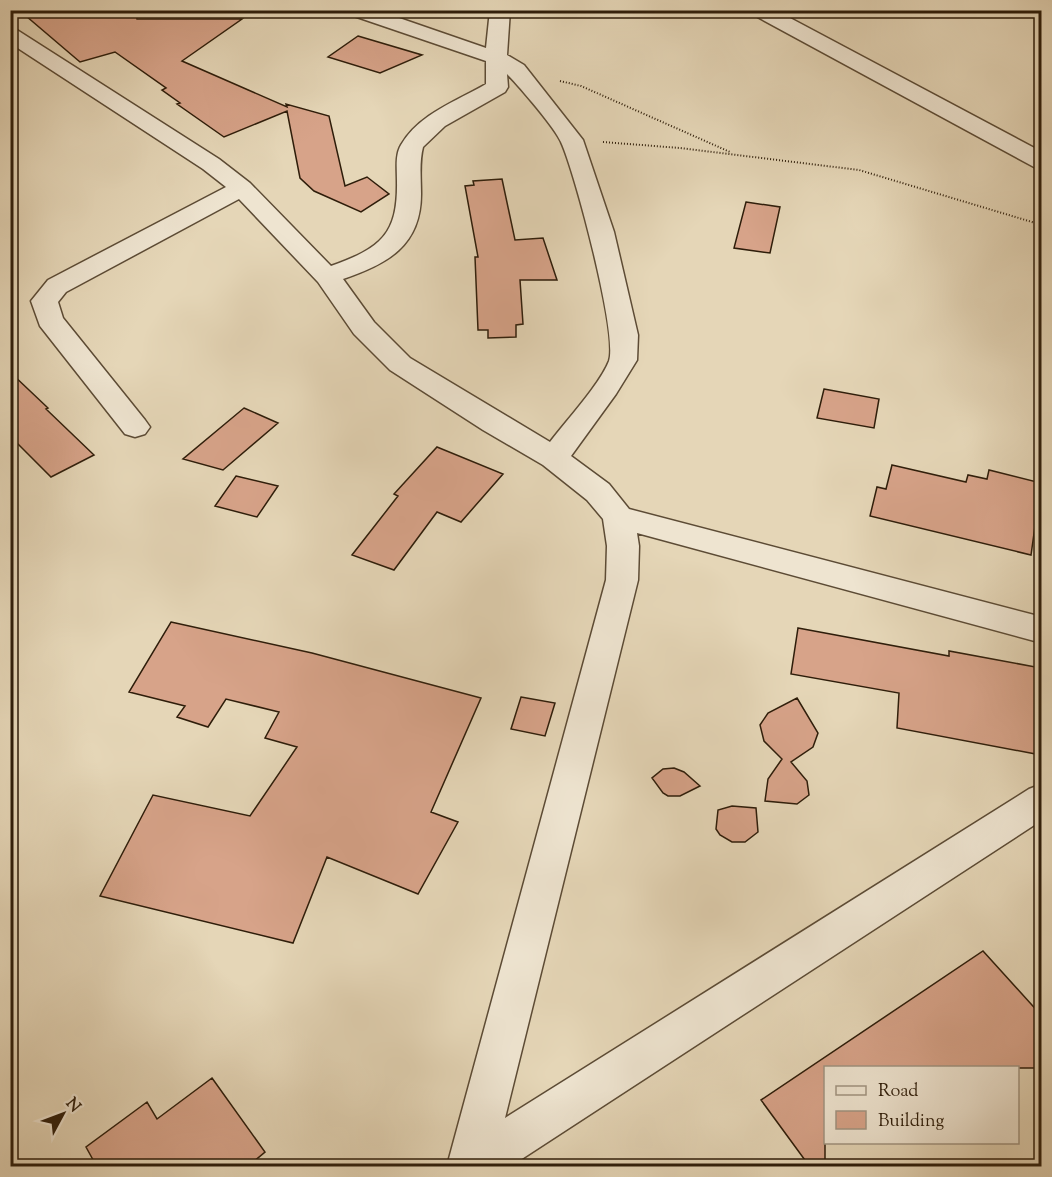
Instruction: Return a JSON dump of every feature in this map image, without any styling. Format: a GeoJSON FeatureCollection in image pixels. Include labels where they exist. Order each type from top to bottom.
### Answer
{"type":"FeatureCollection","features":[{"type":"Feature","properties":{"kind":"street"},"geometry":{"type":"LineString","coordinates":[[355,10],[506,64],[572,140],[601,232],[624,335],[623,360],[606,388],[554,458]]}},
{"type":"Feature","properties":{"kind":"street"},"geometry":{"type":"LineString","coordinates":[[327,276],[367,262],[401,236],[410,208],[408,177],[411,147],[433,123],[497,87],[506,64],[500,10]]}},
{"type":"Feature","properties":{"kind":"street"},"geometry":{"type":"LineString","coordinates":[[759,10],[1041,162]]}},
{"type":"Feature","properties":{"kind":"street"},"geometry":{"type":"LineString","coordinates":[[10,34],[202,158],[242,188],[327,276],[364,328],[400,364],[493,423],[554,458],[598,492],[618,517],[623,546],[622,580],[471,1167]]}},
{"type":"Feature","properties":{"kind":"street"},"geometry":{"type":"LineString","coordinates":[[135,427],[50,320],[44,301],[57,286],[242,188]]}},
{"type":"Feature","properties":{"kind":"street"},"geometry":{"type":"LineString","coordinates":[[618,517],[1041,630]]}},
{"type":"Feature","properties":{"kind":"street"},"geometry":{"type":"LineString","coordinates":[[471,1167],[1041,800]]}},
{"type":"Feature","properties":{"kind":"path"},"geometry":{"type":"LineString","coordinates":[[506,64],[581,86],[735,154]]}},
{"type":"Feature","properties":{"kind":"path"},"geometry":{"type":"LineString","coordinates":[[572,140],[680,148],[859,170],[1041,225]]}},
{"type":"Feature","properties":{"kind":"building"},"geometry":{"type":"Polygon","coordinates":[[[19,10],[136,10],[137,19],[242,19],[182,61],[287,107],[286,104],[329,116],[345,186],[367,177],[389,194],[361,212],[314,191],[300,178],[287,111],[224,137],[177,104],[180,103],[162,90],[166,88],[115,52],[80,62],[19,10]]]}},
{"type":"Feature","properties":{"kind":"building"},"geometry":{"type":"Polygon","coordinates":[[[358,36],[422,55],[380,73],[328,57],[358,36]]]}},
{"type":"Feature","properties":{"kind":"building"},"geometry":{"type":"Polygon","coordinates":[[[502,179],[515,240],[543,238],[557,280],[520,280],[523,324],[516,325],[516,337],[488,338],[488,330],[478,330],[475,257],[478,257],[465,186],[474,185],[473,181],[502,179]]]}},
{"type":"Feature","properties":{"kind":"building"},"geometry":{"type":"Polygon","coordinates":[[[746,202],[780,207],[770,253],[734,248],[746,202]]]}},
{"type":"Feature","properties":{"kind":"building"},"geometry":{"type":"Polygon","coordinates":[[[10,372],[94,455],[51,477],[10,436],[10,372]]]}},
{"type":"Feature","properties":{"kind":"building"},"geometry":{"type":"Polygon","coordinates":[[[824,389],[879,399],[874,428],[817,418],[824,389]]]}},
{"type":"Feature","properties":{"kind":"building"},"geometry":{"type":"Polygon","coordinates":[[[244,408],[278,423],[223,470],[183,459],[244,408]]]}},
{"type":"Feature","properties":{"kind":"building"},"geometry":{"type":"Polygon","coordinates":[[[437,447],[503,474],[461,522],[437,512],[394,570],[352,555],[398,496],[394,494],[437,447]]]}},
{"type":"Feature","properties":{"kind":"building"},"geometry":{"type":"Polygon","coordinates":[[[892,465],[966,482],[968,475],[987,479],[989,470],[1041,483],[1031,555],[870,516],[877,487],[886,489],[892,465]]]}},
{"type":"Feature","properties":{"kind":"building"},"geometry":{"type":"Polygon","coordinates":[[[236,476],[278,486],[257,517],[215,506],[236,476]]]}},
{"type":"Feature","properties":{"kind":"building"},"geometry":{"type":"Polygon","coordinates":[[[171,622],[312,653],[481,698],[431,812],[458,822],[418,894],[327,857],[293,943],[100,896],[153,795],[250,816],[297,747],[265,738],[279,712],[226,699],[208,727],[177,717],[185,706],[129,692],[171,622]]]}},
{"type":"Feature","properties":{"kind":"building"},"geometry":{"type":"Polygon","coordinates":[[[798,628],[949,656],[949,651],[1041,668],[1041,755],[897,728],[899,693],[791,674],[798,628]]]}},
{"type":"Feature","properties":{"kind":"building"},"geometry":{"type":"Polygon","coordinates":[[[521,697],[555,703],[545,736],[511,729],[521,697]]]}},
{"type":"Feature","properties":{"kind":"building"},"geometry":{"type":"Polygon","coordinates":[[[797,698],[818,733],[813,747],[791,762],[807,781],[809,795],[797,804],[765,801],[768,779],[782,759],[764,741],[760,725],[768,713],[797,698]]]}},
{"type":"Feature","properties":{"kind":"building"},"geometry":{"type":"Polygon","coordinates":[[[674,768],[684,772],[700,786],[680,796],[668,796],[663,793],[652,778],[663,769],[674,768]]]}},
{"type":"Feature","properties":{"kind":"building"},"geometry":{"type":"Polygon","coordinates":[[[732,806],[756,808],[758,832],[745,842],[732,842],[720,835],[716,829],[718,810],[732,806]]]}},
{"type":"Feature","properties":{"kind":"building"},"geometry":{"type":"Polygon","coordinates":[[[983,951],[1041,1015],[1041,1068],[824,1066],[825,1167],[810,1167],[761,1100],[983,951]]]}},
{"type":"Feature","properties":{"kind":"building"},"geometry":{"type":"Polygon","coordinates":[[[212,1078],[265,1152],[247,1167],[97,1167],[86,1147],[147,1102],[157,1119],[212,1078]]]}}]}
